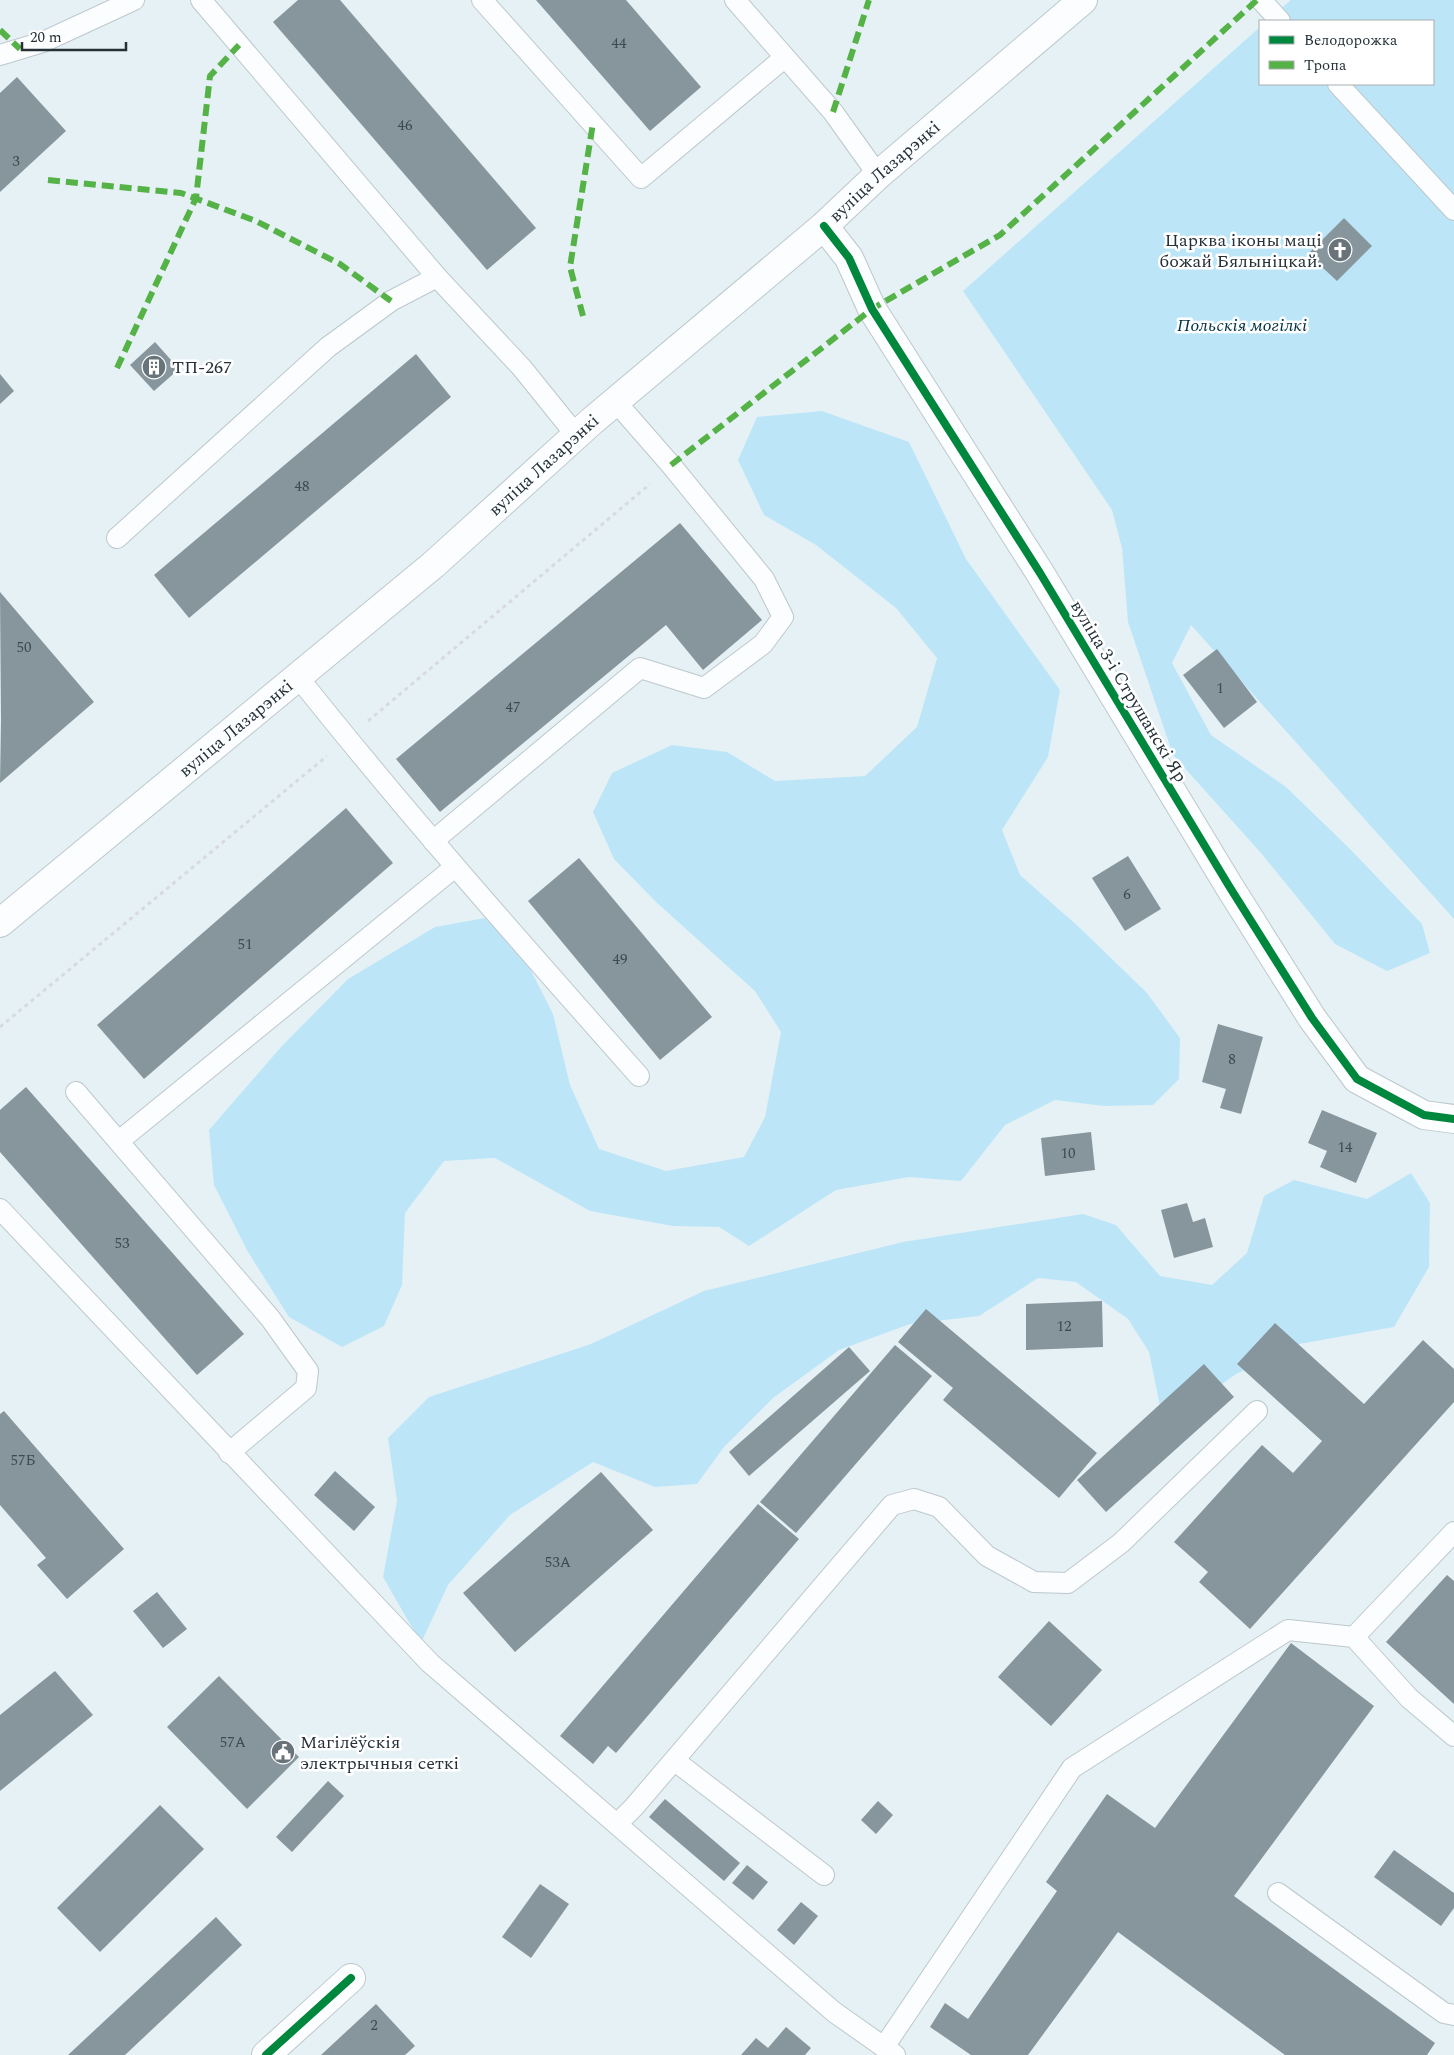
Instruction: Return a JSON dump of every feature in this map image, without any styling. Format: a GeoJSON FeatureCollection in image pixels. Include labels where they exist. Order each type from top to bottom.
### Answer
{"type":"FeatureCollection","features":[{"type":"Feature","properties":{"kind":"main road","name":"вуліца Лазарэнкі"},"geometry":{"type":"LineString","coordinates":[[0,923],[433,565],[576,435],[824,226],[878,175],[1083,0]]}},
{"type":"Feature","properties":{"kind":"main road","name":"вуліца 3-і Струшанскі Яр"},"geometry":{"type":"LineString","coordinates":[[824,226],[849,258],[872,309],[1040,573],[1229,886],[1312,1018],[1357,1080],[1424,1115],[1454,1119]]}},
{"type":"Feature","properties":{"kind":"main road"},"geometry":{"type":"LineString","coordinates":[[266,2055],[351,1978]]}},
{"type":"Feature","properties":{"kind":"lane"},"geometry":{"type":"LineString","coordinates":[[0,55],[43,42],[134,0]]}},
{"type":"Feature","properties":{"kind":"lane"},"geometry":{"type":"LineString","coordinates":[[201,0],[437,277],[522,368],[576,435]]}},
{"type":"Feature","properties":{"kind":"lane"},"geometry":{"type":"LineString","coordinates":[[482,0],[641,178],[784,58]]}},
{"type":"Feature","properties":{"kind":"lane"},"geometry":{"type":"LineString","coordinates":[[735,0],[833,112],[878,175]]}},
{"type":"Feature","properties":{"kind":"lane"},"geometry":{"type":"LineString","coordinates":[[1261,0],[1279,20]]}},
{"type":"Feature","properties":{"kind":"lane"},"geometry":{"type":"LineString","coordinates":[[1339,85],[1454,210]]}},
{"type":"Feature","properties":{"kind":"lane"},"geometry":{"type":"LineString","coordinates":[[117,538],[328,347],[391,301],[437,277]]}},
{"type":"Feature","properties":{"kind":"lane"},"geometry":{"type":"LineString","coordinates":[[433,841],[640,668],[704,688],[763,644],[783,617],[764,579],[671,465],[616,402]]}},
{"type":"Feature","properties":{"kind":"lane"},"geometry":{"type":"LineString","coordinates":[[298,677],[347,739],[455,867],[639,1076]]}},
{"type":"Feature","properties":{"kind":"lane"},"geometry":{"type":"LineString","coordinates":[[118,1141],[455,867]]}},
{"type":"Feature","properties":{"kind":"lane"},"geometry":{"type":"LineString","coordinates":[[76,1092],[270,1318],[308,1371],[306,1388],[229,1453]]}},
{"type":"Feature","properties":{"kind":"lane"},"geometry":{"type":"LineString","coordinates":[[0,1209],[229,1453],[430,1663],[834,2012],[889,2051],[1072,1768],[1288,1630],[1354,1637],[1409,1698],[1454,1736]]}},
{"type":"Feature","properties":{"kind":"lane"},"geometry":{"type":"LineString","coordinates":[[617,1824],[674,1761],[892,1505],[914,1499],[939,1507],[987,1556],[1034,1582],[1068,1584],[1121,1543],[1256,1411]]}},
{"type":"Feature","properties":{"kind":"lane"},"geometry":{"type":"LineString","coordinates":[[1354,1637],[1454,1532]]}},
{"type":"Feature","properties":{"kind":"lane"},"geometry":{"type":"LineString","coordinates":[[674,1761],[824,1875]]}},
{"type":"Feature","properties":{"kind":"lane"},"geometry":{"type":"LineString","coordinates":[[1278,1893],[1444,2013],[1454,2015]]}},
{"type":"Feature","properties":{"kind":"green space","name":"Польскія могілкі"},"geometry":{"type":"Polygon","coordinates":[[[1291,0],[1454,0],[1454,919],[1191,625],[1172,663],[1211,735],[1286,787],[1348,847],[1422,924],[1430,953],[1387,971],[1335,944],[1261,853],[1173,755],[1128,622],[1122,548],[1112,510],[963,291],[1259,28],[1259,85],[1434,85],[1434,20],[1267,20],[1291,0]]]}},
{"type":"Feature","properties":{"kind":"green space"},"geometry":{"type":"Polygon","coordinates":[[[822,411],[909,442],[966,559],[1060,690],[1048,757],[1002,830],[1020,875],[1080,928],[1147,993],[1180,1038],[1179,1079],[1153,1105],[1104,1106],[1055,1100],[1005,1125],[961,1181],[909,1177],[836,1190],[749,1246],[719,1227],[673,1226],[590,1211],[495,1158],[444,1161],[405,1213],[402,1285],[384,1326],[342,1347],[289,1317],[248,1252],[214,1185],[209,1130],[281,1047],[348,979],[435,927],[485,918],[523,955],[553,1014],[570,1085],[599,1149],[666,1171],[744,1157],[765,1117],[781,1032],[755,991],[656,902],[614,859],[593,812],[612,773],[672,745],[727,752],[775,781],[865,776],[917,727],[937,658],[896,608],[816,545],[764,515],[738,460],[757,417],[822,411]]]}},
{"type":"Feature","properties":{"kind":"green space"},"geometry":{"type":"Polygon","coordinates":[[[1411,1173],[1430,1203],[1429,1267],[1394,1327],[1299,1344],[1236,1374],[1190,1407],[1161,1411],[1149,1352],[1128,1319],[1076,1282],[1038,1278],[979,1316],[910,1324],[839,1350],[773,1398],[724,1447],[697,1484],[655,1487],[593,1462],[510,1515],[448,1585],[421,1643],[383,1577],[397,1501],[388,1438],[429,1397],[591,1344],[704,1291],[903,1242],[1083,1214],[1116,1225],[1160,1276],[1212,1285],[1247,1253],[1264,1196],[1294,1180],[1367,1199],[1411,1173]]]}},
{"type":"Feature","properties":{"kind":"building"},"geometry":{"type":"Polygon","coordinates":[[[298,0],[340,0],[536,228],[487,270],[273,22],[298,0]]]}},
{"type":"Feature","properties":{"kind":"building"},"geometry":{"type":"Polygon","coordinates":[[[536,0],[626,0],[701,87],[650,131],[536,0]]]}},
{"type":"Feature","properties":{"kind":"building"},"geometry":{"type":"Polygon","coordinates":[[[17,77],[66,131],[0,192],[0,93],[17,77]]]}},
{"type":"Feature","properties":{"kind":"building","name":"Царква іконы маці божай Бялыніцкай."},"geometry":{"type":"Polygon","coordinates":[[[1344,218],[1372,246],[1337,281],[1308,254],[1344,218]]]}},
{"type":"Feature","properties":{"kind":"building","name":"ТП-267"},"geometry":{"type":"Polygon","coordinates":[[[155,342],[179,369],[154,391],[130,365],[155,342]]]}},
{"type":"Feature","properties":{"kind":"building"},"geometry":{"type":"Polygon","coordinates":[[[416,354],[451,397],[189,618],[154,575],[416,354]]]}},
{"type":"Feature","properties":{"kind":"building"},"geometry":{"type":"Polygon","coordinates":[[[0,374],[14,391],[0,404],[0,374]]]}},
{"type":"Feature","properties":{"kind":"building"},"geometry":{"type":"Polygon","coordinates":[[[680,523],[762,620],[703,670],[666,625],[440,812],[396,759],[680,523]]]}},
{"type":"Feature","properties":{"kind":"building"},"geometry":{"type":"Polygon","coordinates":[[[0,592],[94,702],[0,783],[1,720],[0,592]]]}},
{"type":"Feature","properties":{"kind":"building"},"geometry":{"type":"Polygon","coordinates":[[[1217,649],[1257,702],[1224,728],[1183,675],[1217,649]]]}},
{"type":"Feature","properties":{"kind":"building"},"geometry":{"type":"Polygon","coordinates":[[[346,808],[393,863],[144,1079],[97,1025],[346,808]]]}},
{"type":"Feature","properties":{"kind":"building"},"geometry":{"type":"Polygon","coordinates":[[[1128,856],[1161,909],[1125,931],[1092,878],[1128,856]]]}},
{"type":"Feature","properties":{"kind":"building"},"geometry":{"type":"Polygon","coordinates":[[[579,858],[712,1017],[660,1060],[528,901],[579,858]]]}},
{"type":"Feature","properties":{"kind":"building"},"geometry":{"type":"Polygon","coordinates":[[[1218,1024],[1263,1037],[1241,1114],[1220,1108],[1226,1089],[1202,1082],[1218,1024]]]}},
{"type":"Feature","properties":{"kind":"building"},"geometry":{"type":"Polygon","coordinates":[[[26,1087],[244,1334],[197,1375],[0,1152],[0,1110],[26,1087]]]}},
{"type":"Feature","properties":{"kind":"building"},"geometry":{"type":"Polygon","coordinates":[[[1322,1110],[1377,1133],[1356,1183],[1320,1167],[1327,1151],[1308,1143],[1322,1110]]]}},
{"type":"Feature","properties":{"kind":"building"},"geometry":{"type":"Polygon","coordinates":[[[1091,1132],[1095,1170],[1045,1176],[1041,1138],[1091,1132]]]}},
{"type":"Feature","properties":{"kind":"building"},"geometry":{"type":"Polygon","coordinates":[[[1187,1203],[1193,1222],[1205,1218],[1213,1247],[1174,1258],[1161,1210],[1187,1203]]]}},
{"type":"Feature","properties":{"kind":"building"},"geometry":{"type":"Polygon","coordinates":[[[1102,1301],[1103,1347],[1026,1350],[1026,1304],[1102,1301]]]}},
{"type":"Feature","properties":{"kind":"building"},"geometry":{"type":"Polygon","coordinates":[[[926,1309],[1097,1453],[1059,1498],[943,1400],[953,1388],[898,1342],[926,1309]]]}},
{"type":"Feature","properties":{"kind":"building"},"geometry":{"type":"Polygon","coordinates":[[[1275,1323],[1364,1404],[1423,1340],[1454,1369],[1454,1402],[1250,1629],[1199,1582],[1208,1572],[1174,1542],[1262,1445],[1293,1473],[1322,1441],[1237,1364],[1275,1323]]]}},
{"type":"Feature","properties":{"kind":"building"},"geometry":{"type":"Polygon","coordinates":[[[895,1345],[932,1376],[796,1533],[760,1502],[895,1345]]]}},
{"type":"Feature","properties":{"kind":"building"},"geometry":{"type":"Polygon","coordinates":[[[849,1347],[870,1371],[749,1476],[729,1452],[849,1347]]]}},
{"type":"Feature","properties":{"kind":"building"},"geometry":{"type":"Polygon","coordinates":[[[1204,1364],[1234,1397],[1106,1512],[1077,1480],[1204,1364]]]}},
{"type":"Feature","properties":{"kind":"building"},"geometry":{"type":"Polygon","coordinates":[[[4,1411],[124,1549],[67,1599],[37,1565],[46,1558],[0,1505],[0,1414],[4,1411]]]}},
{"type":"Feature","properties":{"kind":"building"},"geometry":{"type":"Polygon","coordinates":[[[335,1471],[375,1507],[354,1531],[314,1495],[335,1471]]]}},
{"type":"Feature","properties":{"kind":"building"},"geometry":{"type":"Polygon","coordinates":[[[601,1472],[653,1530],[515,1652],[463,1593],[601,1472]]]}},
{"type":"Feature","properties":{"kind":"building"},"geometry":{"type":"Polygon","coordinates":[[[758,1504],[799,1539],[616,1753],[608,1746],[593,1764],[560,1736],[758,1504]]]}},
{"type":"Feature","properties":{"kind":"building"},"geometry":{"type":"Polygon","coordinates":[[[1447,1575],[1454,1581],[1454,1704],[1386,1642],[1447,1575]]]}},
{"type":"Feature","properties":{"kind":"building"},"geometry":{"type":"Polygon","coordinates":[[[157,1592],[187,1629],[163,1648],[133,1611],[157,1592]]]}},
{"type":"Feature","properties":{"kind":"building"},"geometry":{"type":"Polygon","coordinates":[[[1049,1621],[1102,1670],[1051,1726],[998,1677],[1049,1621]]]}},
{"type":"Feature","properties":{"kind":"building"},"geometry":{"type":"Polygon","coordinates":[[[1291,1643],[1374,1706],[1234,1896],[1435,2043],[1427,2055],[1285,2055],[1118,1932],[1028,2055],[971,2055],[930,2027],[945,2003],[968,2019],[1057,1891],[1046,1882],[1107,1794],[1155,1828],[1291,1643]]]}},
{"type":"Feature","properties":{"kind":"building"},"geometry":{"type":"Polygon","coordinates":[[[55,1671],[93,1715],[0,1791],[0,1715],[55,1671]]]}},
{"type":"Feature","properties":{"kind":"building"},"geometry":{"type":"Polygon","coordinates":[[[219,1676],[299,1757],[247,1809],[167,1727],[219,1676]]]}},
{"type":"Feature","properties":{"kind":"building"},"geometry":{"type":"Polygon","coordinates":[[[328,1781],[344,1796],[292,1852],[276,1837],[328,1781]]]}},
{"type":"Feature","properties":{"kind":"building"},"geometry":{"type":"Polygon","coordinates":[[[665,1799],[740,1863],[724,1881],[649,1817],[665,1799]]]}},
{"type":"Feature","properties":{"kind":"building"},"geometry":{"type":"Polygon","coordinates":[[[878,1801],[893,1815],[876,1834],[861,1820],[878,1801]]]}},
{"type":"Feature","properties":{"kind":"building"},"geometry":{"type":"Polygon","coordinates":[[[160,1805],[204,1849],[100,1952],[57,1908],[160,1805]]]}},
{"type":"Feature","properties":{"kind":"building"},"geometry":{"type":"Polygon","coordinates":[[[1394,1850],[1454,1893],[1454,1908],[1441,1926],[1374,1877],[1394,1850]]]}},
{"type":"Feature","properties":{"kind":"building"},"geometry":{"type":"Polygon","coordinates":[[[747,1865],[768,1882],[753,1900],[732,1883],[747,1865]]]}},
{"type":"Feature","properties":{"kind":"building"},"geometry":{"type":"Polygon","coordinates":[[[540,1884],[569,1904],[531,1958],[502,1937],[540,1884]]]}},
{"type":"Feature","properties":{"kind":"building"},"geometry":{"type":"Polygon","coordinates":[[[801,1902],[818,1916],[794,1945],[777,1930],[801,1902]]]}},
{"type":"Feature","properties":{"kind":"building"},"geometry":{"type":"Polygon","coordinates":[[[216,1917],[242,1945],[125,2055],[68,2055],[216,1917]]]}},
{"type":"Feature","properties":{"kind":"building"},"geometry":{"type":"Polygon","coordinates":[[[376,2004],[415,2046],[405,2055],[321,2055],[376,2004]]]}},
{"type":"Feature","properties":{"kind":"building"},"geometry":{"type":"Polygon","coordinates":[[[786,2027],[811,2048],[805,2055],[741,2055],[756,2038],[768,2048],[786,2027]]]}},
{"type":"Feature","properties":{"kind":"marked path"},"geometry":{"type":"LineString","coordinates":[[833,112],[869,0]]}},
{"type":"Feature","properties":{"kind":"marked path"},"geometry":{"type":"LineString","coordinates":[[671,465],[872,309],[1000,235],[1257,0]]}},
{"type":"Feature","properties":{"kind":"marked path"},"geometry":{"type":"LineString","coordinates":[[0,30],[20,49]]}},
{"type":"Feature","properties":{"kind":"marked path"},"geometry":{"type":"LineString","coordinates":[[117,368],[196,198],[210,76],[239,45]]}},
{"type":"Feature","properties":{"kind":"marked path"},"geometry":{"type":"LineString","coordinates":[[583,316],[570,267],[593,123]]}},
{"type":"Feature","properties":{"kind":"marked path"},"geometry":{"type":"LineString","coordinates":[[48,180],[181,193],[256,221],[340,264],[391,301]]}},
{"type":"Feature","properties":{"kind":"cycle path"},"geometry":{"type":"LineString","coordinates":[[824,226],[849,258],[872,309],[1040,573],[1229,886],[1312,1018],[1357,1079],[1424,1115],[1454,1119]]}},
{"type":"Feature","properties":{"kind":"cycle path"},"geometry":{"type":"LineString","coordinates":[[266,2055],[351,1978]]}},
{"type":"Feature","properties":{"kind":"place","name":"Царква іконы маці божай Бялыніцкай."},"geometry":{"type":"Point","coordinates":[1340,250]}},
{"type":"Feature","properties":{"kind":"place","name":"ТП-267"},"geometry":{"type":"Point","coordinates":[154,367]}},
{"type":"Feature","properties":{"kind":"place","name":"Магілёўскія электрычныя сеткі"},"geometry":{"type":"Point","coordinates":[283,1752]}}]}
